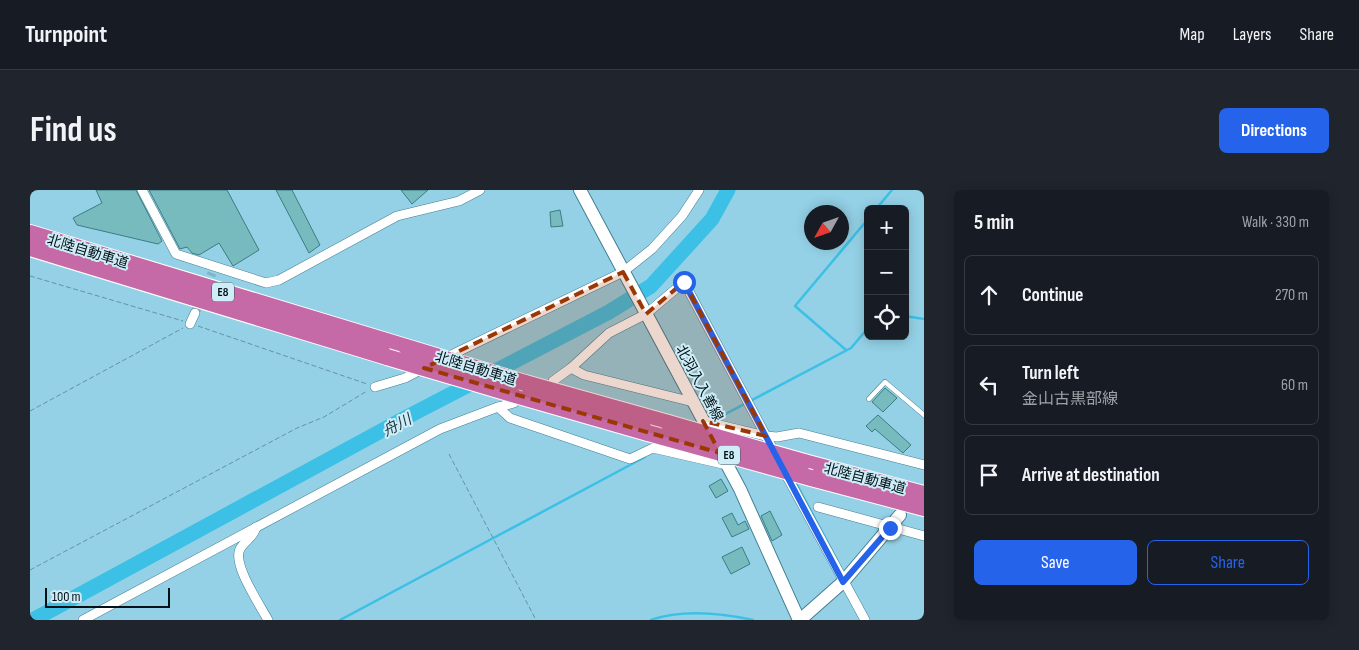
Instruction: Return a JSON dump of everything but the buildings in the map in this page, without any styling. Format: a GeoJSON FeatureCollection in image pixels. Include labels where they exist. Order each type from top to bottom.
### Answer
{"type":"FeatureCollection","features":[{"type":"Feature","properties":{"kind":"highway","name":"北陸自動車道"},"geometry":{"type":"LineString","coordinates":[[34,239],[525,383],[924,494]]}},
{"type":"Feature","properties":{"kind":"highway","name":"北陸自動車道"},"geometry":{"type":"LineString","coordinates":[[34,239],[513,399],[648,433],[924,508]]}},
{"type":"Feature","properties":{"kind":"main road","name":"北羽入入善線"},"geometry":{"type":"LineString","coordinates":[[580,190],[727,465],[758,526],[799,620]]}},
{"type":"Feature","properties":{"kind":"main road"},"geometry":{"type":"LineString","coordinates":[[799,620],[843,582],[900,515]]}},
{"type":"Feature","properties":{"kind":"street"},"geometry":{"type":"LineString","coordinates":[[142,190],[176,254],[213,270],[266,283],[279,280],[397,216],[459,201],[480,190]]}},
{"type":"Feature","properties":{"kind":"street"},"geometry":{"type":"LineString","coordinates":[[375,387],[405,378],[623,272],[652,249],[682,216],[699,190]]}},
{"type":"Feature","properties":{"kind":"street"},"geometry":{"type":"LineString","coordinates":[[553,381],[571,368],[610,332],[645,312],[684,282],[864,620]]}},
{"type":"Feature","properties":{"kind":"street"},"geometry":{"type":"LineString","coordinates":[[190,324],[195,313]]}},
{"type":"Feature","properties":{"kind":"street"},"geometry":{"type":"LineString","coordinates":[[571,368],[584,375],[693,402]]}},
{"type":"Feature","properties":{"kind":"street"},"geometry":{"type":"LineString","coordinates":[[83,620],[440,429],[498,407],[513,399]]}},
{"type":"Feature","properties":{"kind":"street"},"geometry":{"type":"LineString","coordinates":[[498,407],[510,418],[630,459],[653,448],[727,465]]}},
{"type":"Feature","properties":{"kind":"street"},"geometry":{"type":"LineString","coordinates":[[703,421],[766,436],[777,437],[799,433],[924,465]]}},
{"type":"Feature","properties":{"kind":"street"},"geometry":{"type":"LineString","coordinates":[[818,507],[924,536]]}},
{"type":"Feature","properties":{"kind":"street"},"geometry":{"type":"LineString","coordinates":[[256,527],[255,533],[240,549],[237,562],[268,620]]}},
{"type":"Feature","properties":{"kind":"lane"},"geometry":{"type":"LineString","coordinates":[[870,399],[885,382],[924,415]]}},
{"type":"Feature","properties":{"kind":"path"},"geometry":{"type":"LineString","coordinates":[[30,276],[190,324],[375,387]]}},
{"type":"Feature","properties":{"kind":"path"},"geometry":{"type":"LineString","coordinates":[[30,411],[190,324]]}},
{"type":"Feature","properties":{"kind":"path"},"geometry":{"type":"LineString","coordinates":[[30,570],[298,428],[324,418],[375,387]]}},
{"type":"Feature","properties":{"kind":"path"},"geometry":{"type":"LineString","coordinates":[[449,454],[536,620]]}},
{"type":"Feature","properties":{"kind":"highlighted area"},"geometry":{"type":"Polygon","coordinates":[[[623,272],[646,314],[684,282],[766,436],[703,421],[720,453],[424,368],[623,272]]]}},
{"type":"Feature","properties":{"kind":"waterway","name":"舟川"},"geometry":{"type":"LineString","coordinates":[[33,620],[405,418],[609,312],[651,286],[712,219],[728,190]]}},
{"type":"Feature","properties":{"kind":"waterway"},"geometry":{"type":"LineString","coordinates":[[879,205],[892,190]]}},
{"type":"Feature","properties":{"kind":"waterway"},"geometry":{"type":"LineString","coordinates":[[846,350],[795,306],[864,224]]}},
{"type":"Feature","properties":{"kind":"waterway"},"geometry":{"type":"LineString","coordinates":[[909,317],[924,319]]}},
{"type":"Feature","properties":{"kind":"waterway"},"geometry":{"type":"LineString","coordinates":[[714,420],[851,348],[864,333]]}},
{"type":"Feature","properties":{"kind":"waterway"},"geometry":{"type":"LineString","coordinates":[[340,620],[645,457]]}},
{"type":"Feature","properties":{"kind":"waterway"},"geometry":{"type":"LineString","coordinates":[[795,481],[837,560]]}},
{"type":"Feature","properties":{"kind":"waterway"},"geometry":{"type":"LineString","coordinates":[[651,620],[689,613],[753,620]]}},
{"type":"Feature","properties":{"kind":"tunnel"},"geometry":{"type":"LineString","coordinates":[[195,313],[212,273]]}},
{"type":"Feature","properties":{"kind":"route"},"geometry":{"type":"LineString","coordinates":[[684,282],[843,582],[890,528]]}}]}
